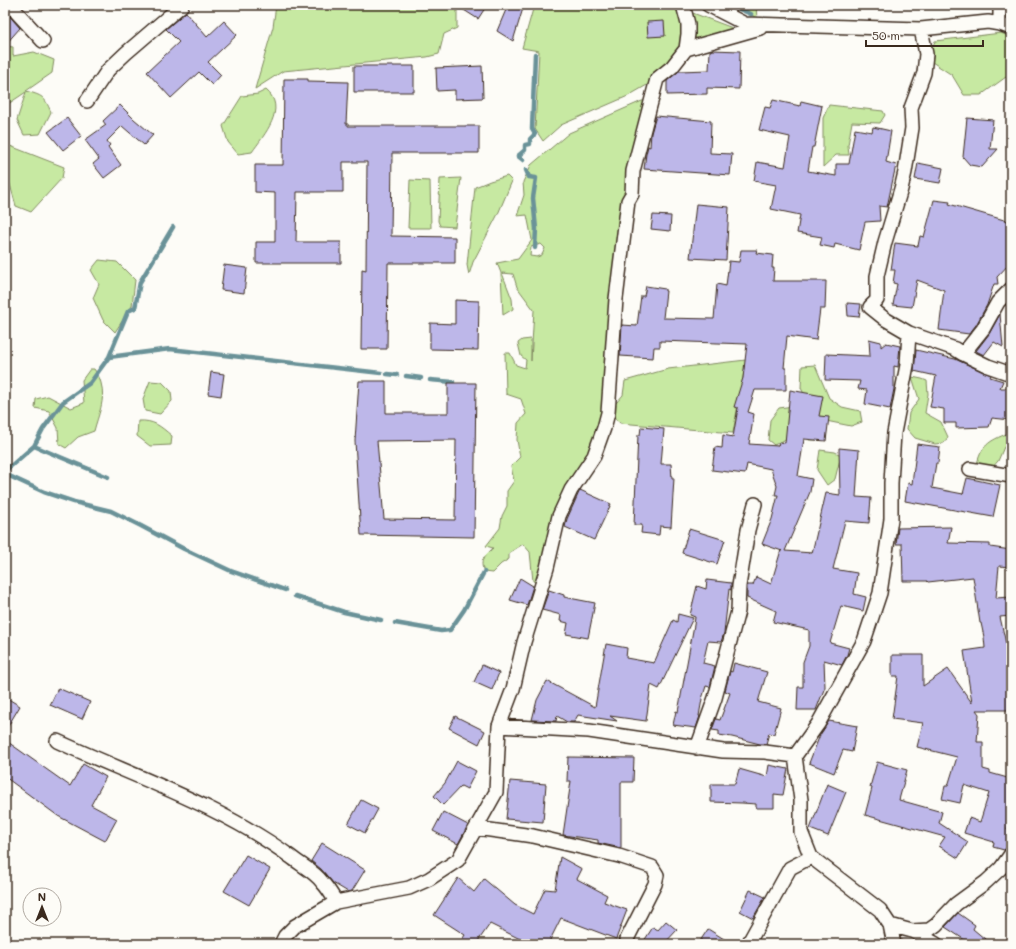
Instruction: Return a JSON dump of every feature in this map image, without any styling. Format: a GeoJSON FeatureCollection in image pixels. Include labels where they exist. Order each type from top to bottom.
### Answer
{"type":"FeatureCollection","features":[{"type":"Feature","properties":{"kind":"street"},"geometry":{"type":"LineString","coordinates":[[10,5],[43,42]]}},
{"type":"Feature","properties":{"kind":"street"},"geometry":{"type":"LineString","coordinates":[[87,101],[108,70],[182,5]]}},
{"type":"Feature","properties":{"kind":"street"},"geometry":{"type":"LineString","coordinates":[[280,944],[285,936],[295,926],[336,902],[409,888],[429,879],[458,860],[496,792],[499,726],[513,689],[524,642],[547,568],[559,516],[571,490],[594,456],[604,428],[609,405],[616,299],[623,255],[628,201],[632,194],[633,171],[657,79],[672,67],[686,49],[688,24],[683,5]]}},
{"type":"Feature","properties":{"kind":"street"},"geometry":{"type":"LineString","coordinates":[[708,5],[745,24],[921,29],[988,22],[1005,26],[1000,5]]}},
{"type":"Feature","properties":{"kind":"street"},"geometry":{"type":"LineString","coordinates":[[686,49],[767,26]]}},
{"type":"Feature","properties":{"kind":"street"},"geometry":{"type":"LineString","coordinates":[[921,29],[926,54],[924,73],[911,108],[912,128],[905,172],[877,276],[877,300],[870,307],[885,319],[908,333],[955,349],[988,366],[1011,374]]}},
{"type":"Feature","properties":{"kind":"street"},"geometry":{"type":"LineString","coordinates":[[963,354],[983,330],[998,302],[1011,289]]}},
{"type":"Feature","properties":{"kind":"street"},"geometry":{"type":"LineString","coordinates":[[894,944],[890,925],[880,910],[811,857],[801,832],[801,800],[795,756],[818,724],[864,641],[880,593],[891,519],[891,483],[894,433],[908,365],[908,333]]}},
{"type":"Feature","properties":{"kind":"street"},"geometry":{"type":"LineString","coordinates":[[970,469],[1011,476]]}},
{"type":"Feature","properties":{"kind":"street"},"geometry":{"type":"LineString","coordinates":[[697,748],[715,698],[738,611],[739,586],[748,530],[755,504]]}},
{"type":"Feature","properties":{"kind":"street"},"geometry":{"type":"LineString","coordinates":[[499,726],[589,731],[697,748],[723,751],[765,752],[795,756]]}},
{"type":"Feature","properties":{"kind":"street"},"geometry":{"type":"LineString","coordinates":[[57,741],[103,763],[157,784],[213,810],[270,842],[322,880],[336,902]]}},
{"type":"Feature","properties":{"kind":"street"},"geometry":{"type":"LineString","coordinates":[[476,828],[533,836],[619,856],[652,867],[656,875],[655,884],[627,939]]}},
{"type":"Feature","properties":{"kind":"street"},"geometry":{"type":"LineString","coordinates":[[912,931],[929,930],[936,925],[956,904],[991,878],[1001,868],[1011,854]]}},
{"type":"Feature","properties":{"kind":"street"},"geometry":{"type":"LineString","coordinates":[[748,944],[790,868],[811,857]]}},
{"type":"Feature","properties":{"kind":"street"},"geometry":{"type":"LineString","coordinates":[[890,925],[912,931],[936,944]]}},
{"type":"Feature","properties":{"kind":"green space"},"geometry":{"type":"Polygon","coordinates":[[[276,5],[458,5],[457,28],[444,34],[439,54],[427,57],[283,71],[255,89],[273,27],[276,5]]]}},
{"type":"Feature","properties":{"kind":"green space"},"geometry":{"type":"Polygon","coordinates":[[[536,5],[675,5],[681,20],[680,47],[668,64],[647,85],[628,96],[561,125],[543,141],[535,129],[539,51],[522,48],[533,9],[536,5]]]}},
{"type":"Feature","properties":{"kind":"green space"},"geometry":{"type":"Polygon","coordinates":[[[730,5],[756,5],[757,19],[751,14],[730,5]]]}},
{"type":"Feature","properties":{"kind":"green space"},"geometry":{"type":"Polygon","coordinates":[[[690,12],[738,30],[735,37],[693,39],[690,12]]]}},
{"type":"Feature","properties":{"kind":"green space"},"geometry":{"type":"Polygon","coordinates":[[[1001,33],[1011,37],[1011,79],[1006,77],[981,95],[964,95],[952,75],[932,62],[930,53],[935,41],[1001,33]]]}},
{"type":"Feature","properties":{"kind":"green space"},"geometry":{"type":"Polygon","coordinates":[[[5,46],[13,47],[13,56],[34,52],[54,60],[52,73],[26,91],[42,97],[47,103],[51,112],[40,134],[24,135],[17,120],[26,92],[5,106],[5,46]]]}},
{"type":"Feature","properties":{"kind":"green space"},"geometry":{"type":"Polygon","coordinates":[[[266,90],[272,97],[275,105],[272,121],[268,130],[252,152],[238,154],[228,142],[223,126],[242,96],[258,94],[266,90]]]}},
{"type":"Feature","properties":{"kind":"green space"},"geometry":{"type":"Polygon","coordinates":[[[642,101],[647,101],[631,179],[610,410],[623,395],[625,381],[668,369],[746,360],[733,433],[620,423],[609,413],[569,494],[541,584],[533,581],[530,552],[523,544],[509,553],[509,559],[501,564],[492,573],[484,572],[482,564],[485,556],[493,548],[486,546],[500,528],[502,516],[507,506],[507,491],[514,481],[511,466],[520,457],[517,440],[518,423],[526,414],[521,399],[506,394],[505,353],[510,353],[516,365],[525,368],[526,360],[521,356],[518,343],[522,340],[531,339],[531,361],[534,310],[517,287],[513,274],[502,273],[512,299],[513,309],[503,315],[501,273],[497,263],[518,259],[532,240],[527,215],[517,216],[524,195],[523,182],[531,165],[569,133],[642,101]],[[541,244],[531,247],[530,256],[537,257],[542,255],[545,248],[541,244]]]}},
{"type":"Feature","properties":{"kind":"green space"},"geometry":{"type":"Polygon","coordinates":[[[829,105],[883,111],[885,115],[880,123],[852,122],[848,145],[849,155],[836,155],[823,167],[823,118],[829,105]]]}},
{"type":"Feature","properties":{"kind":"green space"},"geometry":{"type":"Polygon","coordinates":[[[5,144],[64,167],[62,178],[31,212],[16,206],[9,181],[5,177],[5,144]]]}},
{"type":"Feature","properties":{"kind":"green space"},"geometry":{"type":"Polygon","coordinates":[[[507,176],[512,181],[498,214],[473,262],[469,275],[467,265],[475,187],[507,176]]]}},
{"type":"Feature","properties":{"kind":"green space"},"geometry":{"type":"Polygon","coordinates":[[[461,178],[455,227],[440,226],[438,221],[440,179],[461,178]]]}},
{"type":"Feature","properties":{"kind":"green space"},"geometry":{"type":"Polygon","coordinates":[[[410,180],[430,181],[431,228],[408,228],[410,180]]]}},
{"type":"Feature","properties":{"kind":"green space"},"geometry":{"type":"Polygon","coordinates":[[[99,260],[117,262],[135,280],[132,306],[115,332],[103,320],[93,298],[99,284],[91,270],[99,260]]]}},
{"type":"Feature","properties":{"kind":"green space"},"geometry":{"type":"Polygon","coordinates":[[[815,365],[829,398],[842,407],[860,411],[862,422],[851,426],[826,421],[819,440],[809,440],[800,432],[774,445],[768,440],[770,420],[779,408],[800,405],[805,396],[801,388],[802,366],[815,365]]]}},
{"type":"Feature","properties":{"kind":"green space"},"geometry":{"type":"Polygon","coordinates":[[[90,369],[94,369],[101,381],[103,395],[94,431],[78,437],[66,448],[59,444],[58,428],[49,411],[35,408],[36,399],[48,396],[71,408],[84,403],[82,380],[90,369]]]}},
{"type":"Feature","properties":{"kind":"green space"},"geometry":{"type":"Polygon","coordinates":[[[912,377],[927,381],[928,394],[925,413],[941,422],[948,437],[944,443],[935,444],[915,438],[907,429],[909,413],[919,399],[912,377]]]}},
{"type":"Feature","properties":{"kind":"green space"},"geometry":{"type":"Polygon","coordinates":[[[150,381],[162,382],[171,391],[172,401],[160,414],[145,411],[143,399],[150,381]]]}},
{"type":"Feature","properties":{"kind":"green space"},"geometry":{"type":"Polygon","coordinates":[[[138,421],[153,423],[160,427],[172,436],[171,445],[150,446],[137,436],[138,421]]]}},
{"type":"Feature","properties":{"kind":"green space"},"geometry":{"type":"Polygon","coordinates":[[[1011,432],[1011,443],[1004,447],[998,461],[991,469],[977,464],[982,451],[989,443],[998,437],[1011,432]]]}},
{"type":"Feature","properties":{"kind":"green space"},"geometry":{"type":"Polygon","coordinates":[[[820,450],[835,452],[841,455],[835,479],[827,485],[817,470],[820,450]]]}},
{"type":"Feature","properties":{"kind":"building"},"geometry":{"type":"Polygon","coordinates":[[[456,5],[487,5],[478,19],[456,5]]]}},
{"type":"Feature","properties":{"kind":"building"},"geometry":{"type":"Polygon","coordinates":[[[508,5],[524,5],[513,41],[497,31],[508,5]]]}},
{"type":"Feature","properties":{"kind":"building"},"geometry":{"type":"Polygon","coordinates":[[[5,11],[20,28],[5,45],[5,11]]]}},
{"type":"Feature","properties":{"kind":"building"},"geometry":{"type":"Polygon","coordinates":[[[186,12],[207,37],[224,21],[237,35],[208,62],[221,75],[212,85],[199,72],[171,98],[147,72],[179,42],[166,29],[186,12]]]}},
{"type":"Feature","properties":{"kind":"building"},"geometry":{"type":"Polygon","coordinates":[[[664,21],[665,36],[648,37],[647,22],[664,21]]]}},
{"type":"Feature","properties":{"kind":"building"},"geometry":{"type":"Polygon","coordinates":[[[710,51],[740,51],[739,89],[707,88],[707,94],[667,95],[667,81],[679,71],[709,70],[710,51]]]}},
{"type":"Feature","properties":{"kind":"building"},"geometry":{"type":"Polygon","coordinates":[[[354,66],[414,66],[414,92],[354,92],[354,66]]]}},
{"type":"Feature","properties":{"kind":"building"},"geometry":{"type":"Polygon","coordinates":[[[482,66],[483,98],[455,99],[455,90],[437,91],[436,68],[482,66]]]}},
{"type":"Feature","properties":{"kind":"building"},"geometry":{"type":"Polygon","coordinates":[[[284,79],[348,82],[346,124],[348,124],[348,126],[479,126],[479,153],[392,153],[391,236],[455,237],[455,263],[388,263],[387,349],[361,349],[362,269],[366,270],[367,162],[343,162],[343,192],[297,192],[296,242],[341,242],[341,263],[256,263],[256,242],[275,242],[275,193],[255,192],[255,165],[283,165],[284,79]]]}},
{"type":"Feature","properties":{"kind":"building"},"geometry":{"type":"Polygon","coordinates":[[[773,100],[800,106],[801,101],[822,106],[808,171],[836,176],[836,164],[849,164],[855,129],[872,132],[873,127],[891,131],[886,162],[896,165],[887,207],[879,206],[880,221],[865,222],[859,250],[835,244],[834,248],[820,245],[822,237],[797,233],[800,215],[771,209],[776,185],[754,181],[757,162],[785,167],[790,137],[759,130],[765,107],[770,108],[773,100]]]}},
{"type":"Feature","properties":{"kind":"building"},"geometry":{"type":"Polygon","coordinates":[[[120,105],[153,135],[144,145],[122,126],[107,141],[110,145],[108,147],[121,165],[104,178],[93,164],[99,159],[85,140],[106,125],[103,121],[120,105]]]}},
{"type":"Feature","properties":{"kind":"building"},"geometry":{"type":"Polygon","coordinates":[[[656,116],[711,121],[710,153],[732,154],[730,175],[644,169],[646,154],[648,146],[650,147],[651,133],[656,116]]]}},
{"type":"Feature","properties":{"kind":"building"},"geometry":{"type":"Polygon","coordinates":[[[67,118],[81,136],[63,150],[48,132],[67,118]]]}},
{"type":"Feature","properties":{"kind":"building"},"geometry":{"type":"Polygon","coordinates":[[[967,118],[993,120],[990,149],[998,149],[982,167],[970,165],[963,157],[967,118]]]}},
{"type":"Feature","properties":{"kind":"building"},"geometry":{"type":"Polygon","coordinates":[[[918,163],[943,168],[940,183],[915,179],[918,163]]]}},
{"type":"Feature","properties":{"kind":"building"},"geometry":{"type":"Polygon","coordinates":[[[934,200],[950,202],[949,204],[1011,222],[1011,262],[997,277],[998,284],[994,284],[987,305],[976,325],[969,334],[939,330],[944,290],[917,280],[912,307],[893,305],[897,284],[893,283],[895,270],[891,270],[895,243],[918,246],[920,236],[924,237],[934,200]]]}},
{"type":"Feature","properties":{"kind":"building"},"geometry":{"type":"Polygon","coordinates":[[[696,204],[729,207],[726,260],[690,258],[696,204]]]}},
{"type":"Feature","properties":{"kind":"building"},"geometry":{"type":"Polygon","coordinates":[[[653,215],[671,216],[670,231],[651,229],[653,215]]]}},
{"type":"Feature","properties":{"kind":"building"},"geometry":{"type":"Polygon","coordinates":[[[741,250],[757,250],[756,253],[773,255],[773,281],[826,281],[825,309],[820,309],[816,340],[787,336],[784,368],[786,368],[786,390],[755,390],[748,412],[754,414],[749,444],[778,446],[779,442],[785,443],[790,390],[823,396],[819,416],[829,417],[826,441],[804,439],[798,476],[812,479],[810,492],[785,551],[812,553],[826,493],[840,495],[839,448],[859,450],[856,497],[871,498],[869,523],[845,521],[833,569],[857,573],[854,594],[866,597],[863,611],[841,606],[830,643],[849,648],[842,665],[824,660],[825,687],[816,710],[797,710],[798,687],[803,687],[803,662],[809,646],[809,630],[773,622],[776,611],[747,598],[747,585],[753,585],[756,577],[771,584],[781,551],[762,544],[772,519],[778,495],[775,495],[777,486],[771,469],[747,464],[745,474],[712,470],[715,447],[722,448],[723,435],[733,437],[738,408],[734,407],[743,378],[747,344],[660,341],[660,347],[654,347],[653,358],[620,356],[622,325],[637,326],[641,296],[644,296],[646,286],[665,289],[663,318],[714,319],[717,284],[726,286],[729,261],[739,262],[741,250]]]}},
{"type":"Feature","properties":{"kind":"building"},"geometry":{"type":"Polygon","coordinates":[[[224,265],[247,268],[244,293],[221,290],[224,265]]]}},
{"type":"Feature","properties":{"kind":"building"},"geometry":{"type":"Polygon","coordinates":[[[455,300],[479,301],[478,350],[430,349],[430,323],[455,324],[455,300]]]}},
{"type":"Feature","properties":{"kind":"building"},"geometry":{"type":"Polygon","coordinates":[[[847,303],[861,304],[859,317],[848,316],[847,303]]]}},
{"type":"Feature","properties":{"kind":"building"},"geometry":{"type":"Polygon","coordinates":[[[1000,314],[1003,347],[994,342],[984,355],[976,351],[989,334],[1000,314]]]}},
{"type":"Feature","properties":{"kind":"building"},"geometry":{"type":"Polygon","coordinates":[[[869,339],[881,342],[881,347],[886,343],[900,346],[898,367],[894,366],[894,389],[890,409],[865,404],[867,390],[858,389],[860,381],[825,380],[826,354],[870,356],[869,339]]]}},
{"type":"Feature","properties":{"kind":"building"},"geometry":{"type":"Polygon","coordinates":[[[916,350],[955,359],[991,375],[990,377],[1003,381],[1000,388],[1011,388],[1011,420],[992,418],[989,427],[956,428],[956,423],[944,423],[944,409],[930,407],[936,376],[914,371],[916,350]]]}},
{"type":"Feature","properties":{"kind":"building"},"geometry":{"type":"Polygon","coordinates":[[[211,372],[224,374],[221,396],[208,394],[211,372]]]}},
{"type":"Feature","properties":{"kind":"building"},"geometry":{"type":"Polygon","coordinates":[[[359,381],[386,381],[386,413],[448,413],[448,383],[476,383],[474,537],[361,535],[355,441],[359,381]],[[456,440],[377,441],[384,519],[455,520],[456,440]]]}},
{"type":"Feature","properties":{"kind":"building"},"geometry":{"type":"Polygon","coordinates":[[[641,427],[664,429],[661,464],[671,464],[672,478],[674,478],[671,527],[660,526],[659,535],[641,533],[642,525],[634,525],[638,435],[640,435],[641,427]]]}},
{"type":"Feature","properties":{"kind":"building"},"geometry":{"type":"Polygon","coordinates":[[[917,444],[940,447],[932,488],[963,494],[967,478],[1000,485],[993,517],[905,501],[908,483],[912,484],[917,444]]]}},
{"type":"Feature","properties":{"kind":"building"},"geometry":{"type":"Polygon","coordinates":[[[580,490],[611,504],[594,540],[565,527],[580,490]]]}},
{"type":"Feature","properties":{"kind":"building"},"geometry":{"type":"Polygon","coordinates":[[[951,527],[948,543],[990,544],[990,547],[1011,550],[1011,567],[999,566],[996,598],[1011,597],[1011,616],[1000,617],[1011,666],[1011,710],[976,710],[979,714],[977,742],[983,742],[983,769],[990,771],[990,773],[1011,779],[1011,815],[1007,829],[1011,830],[1011,837],[1008,847],[1004,850],[993,847],[994,842],[964,833],[969,818],[980,822],[989,793],[964,785],[960,803],[942,799],[945,786],[948,786],[957,757],[917,747],[923,723],[892,719],[898,676],[892,676],[892,655],[923,655],[923,686],[948,669],[972,703],[964,651],[985,648],[973,577],[928,582],[903,581],[902,544],[896,544],[898,528],[951,527]]]}},
{"type":"Feature","properties":{"kind":"building"},"geometry":{"type":"Polygon","coordinates":[[[689,529],[725,540],[717,564],[682,553],[689,529]]]}},
{"type":"Feature","properties":{"kind":"building"},"geometry":{"type":"Polygon","coordinates":[[[520,578],[533,586],[527,605],[510,600],[520,578]]]}},
{"type":"Feature","properties":{"kind":"building"},"geometry":{"type":"Polygon","coordinates":[[[707,580],[731,583],[724,633],[721,642],[708,641],[703,663],[715,666],[710,687],[706,686],[702,699],[700,716],[696,728],[673,725],[676,711],[678,712],[694,625],[695,617],[690,615],[697,586],[706,589],[707,580]]]}},
{"type":"Feature","properties":{"kind":"building"},"geometry":{"type":"Polygon","coordinates":[[[549,590],[564,595],[564,597],[595,603],[588,638],[566,634],[568,623],[560,621],[561,615],[542,610],[549,590]]]}},
{"type":"Feature","properties":{"kind":"building"},"geometry":{"type":"Polygon","coordinates":[[[678,614],[693,618],[659,689],[651,685],[646,721],[610,716],[617,721],[578,715],[574,722],[567,722],[557,716],[556,721],[532,720],[537,700],[547,681],[595,707],[606,644],[627,648],[626,658],[654,663],[673,620],[677,622],[678,614]]]}},
{"type":"Feature","properties":{"kind":"building"},"geometry":{"type":"Polygon","coordinates":[[[734,663],[767,672],[758,702],[781,708],[774,734],[769,733],[766,744],[719,735],[719,731],[712,730],[716,719],[720,720],[730,693],[725,691],[730,671],[732,672],[734,663]]]}},
{"type":"Feature","properties":{"kind":"building"},"geometry":{"type":"Polygon","coordinates":[[[482,665],[499,673],[492,690],[474,682],[482,665]]]}},
{"type":"Feature","properties":{"kind":"building"},"geometry":{"type":"Polygon","coordinates":[[[58,688],[90,702],[82,719],[50,705],[58,688]]]}},
{"type":"Feature","properties":{"kind":"building"},"geometry":{"type":"Polygon","coordinates":[[[5,697],[20,706],[5,731],[5,697]]]}},
{"type":"Feature","properties":{"kind":"building"},"geometry":{"type":"Polygon","coordinates":[[[455,716],[485,731],[479,744],[449,728],[455,716]]]}},
{"type":"Feature","properties":{"kind":"building"},"geometry":{"type":"Polygon","coordinates":[[[829,721],[857,726],[852,752],[843,750],[834,773],[809,763],[820,735],[829,721]]]}},
{"type":"Feature","properties":{"kind":"building"},"geometry":{"type":"Polygon","coordinates":[[[5,740],[70,786],[83,764],[106,777],[91,805],[117,819],[105,841],[58,816],[5,777],[5,740]]]}},
{"type":"Feature","properties":{"kind":"building"},"geometry":{"type":"Polygon","coordinates":[[[568,757],[634,758],[633,782],[621,782],[621,848],[598,843],[598,840],[563,835],[571,781],[567,781],[568,757]]]}},
{"type":"Feature","properties":{"kind":"building"},"geometry":{"type":"Polygon","coordinates":[[[457,761],[476,771],[467,789],[461,786],[443,805],[434,796],[445,783],[457,761]]]}},
{"type":"Feature","properties":{"kind":"building"},"geometry":{"type":"Polygon","coordinates":[[[877,762],[907,770],[899,800],[942,812],[939,823],[968,842],[958,858],[939,846],[945,837],[865,815],[872,788],[870,787],[877,762]]]}},
{"type":"Feature","properties":{"kind":"building"},"geometry":{"type":"Polygon","coordinates":[[[769,765],[788,769],[783,795],[774,794],[774,808],[756,808],[756,804],[711,802],[711,784],[735,784],[739,769],[767,777],[769,765]]]}},
{"type":"Feature","properties":{"kind":"building"},"geometry":{"type":"Polygon","coordinates":[[[510,781],[546,784],[543,822],[506,819],[510,781]]]}},
{"type":"Feature","properties":{"kind":"building"},"geometry":{"type":"Polygon","coordinates":[[[827,784],[846,792],[828,836],[810,829],[827,784]]]}},
{"type":"Feature","properties":{"kind":"building"},"geometry":{"type":"Polygon","coordinates":[[[361,800],[378,809],[365,833],[348,824],[361,800]]]}},
{"type":"Feature","properties":{"kind":"building"},"geometry":{"type":"Polygon","coordinates":[[[443,812],[468,825],[458,844],[433,831],[443,812]]]}},
{"type":"Feature","properties":{"kind":"building"},"geometry":{"type":"Polygon","coordinates":[[[322,843],[365,870],[352,891],[348,892],[333,883],[321,869],[311,861],[322,843]]]}},
{"type":"Feature","properties":{"kind":"building"},"geometry":{"type":"Polygon","coordinates":[[[246,855],[270,869],[249,905],[224,891],[246,855]]]}},
{"type":"Feature","properties":{"kind":"building"},"geometry":{"type":"Polygon","coordinates":[[[560,857],[582,869],[577,879],[607,895],[604,902],[627,910],[616,939],[561,918],[548,944],[530,944],[490,924],[476,944],[459,944],[465,935],[434,915],[458,878],[474,892],[484,879],[515,905],[533,914],[545,889],[555,890],[560,857]]]}},
{"type":"Feature","properties":{"kind":"building"},"geometry":{"type":"Polygon","coordinates":[[[750,890],[765,897],[753,918],[740,911],[750,890]]]}},
{"type":"Feature","properties":{"kind":"building"},"geometry":{"type":"Polygon","coordinates":[[[958,913],[975,925],[973,929],[991,944],[971,944],[945,927],[958,913]]]}},
{"type":"Feature","properties":{"kind":"building"},"geometry":{"type":"Polygon","coordinates":[[[666,921],[677,930],[664,944],[642,944],[653,927],[658,930],[666,921]]]}},
{"type":"Feature","properties":{"kind":"building"},"geometry":{"type":"Polygon","coordinates":[[[708,929],[732,944],[698,944],[708,929]]]}},
{"type":"Feature","properties":{"kind":"waterway"},"geometry":{"type":"LineString","coordinates":[[730,5],[751,14]]}},
{"type":"Feature","properties":{"kind":"waterway"},"geometry":{"type":"LineString","coordinates":[[523,160],[518,156],[525,150],[525,145],[530,144],[530,139],[535,134],[532,129],[535,54]]}},
{"type":"Feature","properties":{"kind":"waterway"},"geometry":{"type":"LineString","coordinates":[[526,170],[529,177],[536,178],[533,198],[536,229],[535,248]]}},
{"type":"Feature","properties":{"kind":"waterway"},"geometry":{"type":"LineString","coordinates":[[5,471],[34,446],[43,429],[63,402],[90,383],[109,357],[128,311],[135,308],[140,282],[173,227]]}},
{"type":"Feature","properties":{"kind":"waterway"},"geometry":{"type":"LineString","coordinates":[[109,357],[170,349],[381,373]]}},
{"type":"Feature","properties":{"kind":"waterway"},"geometry":{"type":"LineString","coordinates":[[387,374],[397,375]]}},
{"type":"Feature","properties":{"kind":"waterway"},"geometry":{"type":"LineString","coordinates":[[406,376],[421,378]]}},
{"type":"Feature","properties":{"kind":"waterway"},"geometry":{"type":"LineString","coordinates":[[430,380],[453,382]]}},
{"type":"Feature","properties":{"kind":"waterway"},"geometry":{"type":"LineString","coordinates":[[34,446],[108,477]]}},
{"type":"Feature","properties":{"kind":"waterway"},"geometry":{"type":"LineString","coordinates":[[5,474],[44,492],[74,502],[111,511],[184,549],[231,571],[285,590]]}},
{"type":"Feature","properties":{"kind":"waterway"},"geometry":{"type":"LineString","coordinates":[[395,623],[441,631],[450,630],[464,610],[484,572]]}},
{"type":"Feature","properties":{"kind":"waterway"},"geometry":{"type":"LineString","coordinates":[[295,596],[344,612],[381,620]]}}]}
